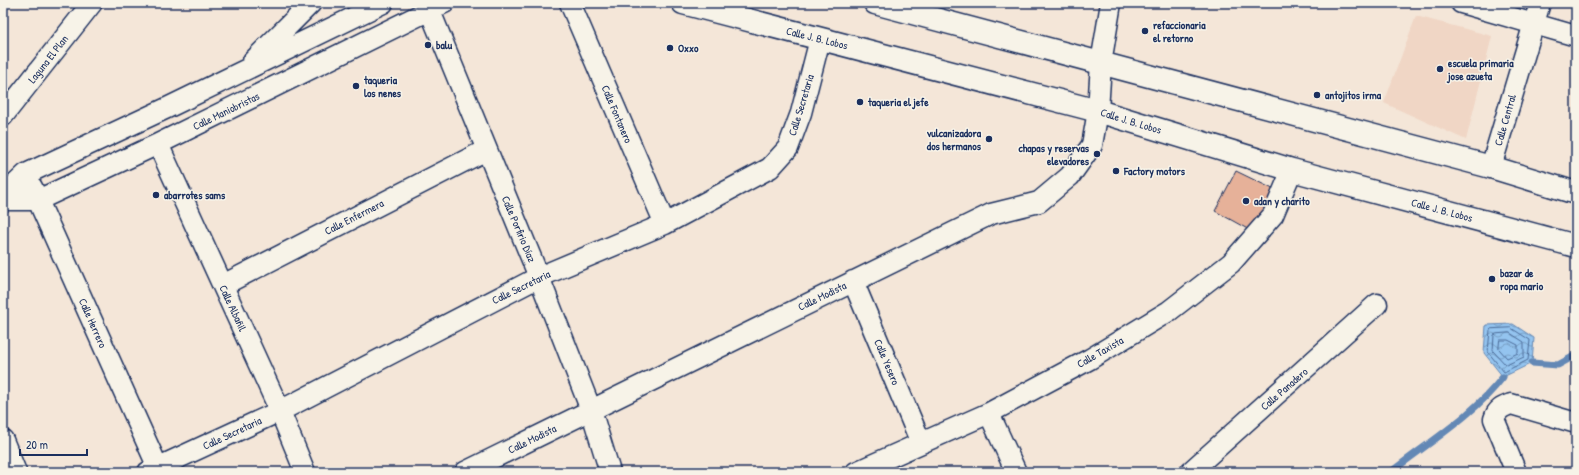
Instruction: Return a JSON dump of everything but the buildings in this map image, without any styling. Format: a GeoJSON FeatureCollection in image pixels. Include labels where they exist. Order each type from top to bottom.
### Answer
{"type":"FeatureCollection","features":[{"type":"Feature","properties":{"kind":"main road","name":"Calle J. B. Lobos"},"geometry":{"type":"LineString","coordinates":[[683,3],[934,67],[1098,111],[1292,170],[1576,246]]}},
{"type":"Feature","properties":{"kind":"main road"},"geometry":{"type":"LineString","coordinates":[[875,3],[1490,167],[1576,192]]}},
{"type":"Feature","properties":{"kind":"street","name":"Laguna El Plan"},"geometry":{"type":"LineString","coordinates":[[3,116],[92,3]]}},
{"type":"Feature","properties":{"kind":"street"},"geometry":{"type":"LineString","coordinates":[[242,72],[310,3]]}},
{"type":"Feature","properties":{"kind":"street"},"geometry":{"type":"LineString","coordinates":[[3,196],[26,174],[384,3]]}},
{"type":"Feature","properties":{"kind":"street","name":"Calle Fontanero"},"geometry":{"type":"LineString","coordinates":[[570,3],[664,224]]}},
{"type":"Feature","properties":{"kind":"street","name":"Calle Modista"},"geometry":{"type":"LineString","coordinates":[[465,472],[991,214],[1039,202],[1070,176],[1092,145],[1098,111],[1101,63],[1111,3]]}},
{"type":"Feature","properties":{"kind":"street"},"geometry":{"type":"LineString","coordinates":[[1461,3],[1576,36]]}},
{"type":"Feature","properties":{"kind":"street","name":"Calle Central"},"geometry":{"type":"LineString","coordinates":[[1490,167],[1540,3]]}},
{"type":"Feature","properties":{"kind":"street","name":"Calle Maniobristas"},"geometry":{"type":"LineString","coordinates":[[3,200],[38,200],[158,144],[437,7]]}},
{"type":"Feature","properties":{"kind":"street","name":"Calle Porfirio Díaz"},"geometry":{"type":"LineString","coordinates":[[437,7],[486,150],[539,277],[591,410],[610,472]]}},
{"type":"Feature","properties":{"kind":"street","name":"Calle Secretaria"},"geometry":{"type":"LineString","coordinates":[[156,470],[280,411],[539,277],[664,224],[770,168],[788,148],[801,113],[820,39]]}},
{"type":"Feature","properties":{"kind":"street","name":"Calle Albañil"},"geometry":{"type":"LineString","coordinates":[[158,144],[280,411],[305,472]]}},
{"type":"Feature","properties":{"kind":"street","name":"Calle Enfermera"},"geometry":{"type":"LineString","coordinates":[[223,285],[486,150]]}},
{"type":"Feature","properties":{"kind":"street","name":"Calle Taxista"},"geometry":{"type":"LineString","coordinates":[[865,470],[989,413],[1090,359],[1169,311],[1231,263],[1273,215],[1292,170]]}},
{"type":"Feature","properties":{"kind":"street","name":"Calle Herrero"},"geometry":{"type":"LineString","coordinates":[[26,174],[156,470]]}},
{"type":"Feature","properties":{"kind":"street","name":"Calle Yesero"},"geometry":{"type":"LineString","coordinates":[[853,281],[921,443]]}},
{"type":"Feature","properties":{"kind":"street","name":"Calle Panadero"},"geometry":{"type":"LineString","coordinates":[[1190,472],[1377,304]]}},
{"type":"Feature","properties":{"kind":"street"},"geometry":{"type":"LineString","coordinates":[[1516,472],[1494,419],[1496,412],[1511,404],[1576,423]]}},
{"type":"Feature","properties":{"kind":"street"},"geometry":{"type":"LineString","coordinates":[[989,413],[1016,472]]}},
{"type":"Feature","properties":{"kind":"street"},"geometry":{"type":"LineString","coordinates":[[3,440],[16,472]]}},
{"type":"Feature","properties":{"kind":"shaded area","name":"escuela primaria jose azueta"},"geometry":{"type":"Polygon","coordinates":[[[1416,16],[1492,36],[1466,140],[1384,103],[1416,16]]]}},
{"type":"Feature","properties":{"kind":"water"},"geometry":{"type":"Polygon","coordinates":[[[1513,324],[1534,338],[1532,363],[1503,377],[1484,353],[1486,325],[1513,324]]]}},
{"type":"Feature","properties":{"kind":"waterway"},"geometry":{"type":"LineString","coordinates":[[1532,363],[1558,365],[1576,355]]}},
{"type":"Feature","properties":{"kind":"waterway"},"geometry":{"type":"LineString","coordinates":[[1391,472],[1450,428],[1478,404],[1503,377]]}},
{"type":"Feature","properties":{"kind":"place","name":"refaccionaria el retorno"},"geometry":{"type":"Point","coordinates":[1145,31]}},
{"type":"Feature","properties":{"kind":"place","name":"balu"},"geometry":{"type":"Point","coordinates":[428,45]}},
{"type":"Feature","properties":{"kind":"place","name":"Oxxo"},"geometry":{"type":"Point","coordinates":[670,48]}},
{"type":"Feature","properties":{"kind":"place","name":"escuela primaria jose azueta"},"geometry":{"type":"Point","coordinates":[1440,69]}},
{"type":"Feature","properties":{"kind":"place","name":"taqueria los nenes"},"geometry":{"type":"Point","coordinates":[356,86]}},
{"type":"Feature","properties":{"kind":"place","name":"antojitos irma"},"geometry":{"type":"Point","coordinates":[1317,95]}},
{"type":"Feature","properties":{"kind":"place","name":"taqueria el jefe"},"geometry":{"type":"Point","coordinates":[860,102]}},
{"type":"Feature","properties":{"kind":"place","name":"vulcanizadora dos hermanos"},"geometry":{"type":"Point","coordinates":[989,139]}},
{"type":"Feature","properties":{"kind":"place","name":"chapas y reservas elevadores"},"geometry":{"type":"Point","coordinates":[1097,154]}},
{"type":"Feature","properties":{"kind":"place","name":"Factory motors"},"geometry":{"type":"Point","coordinates":[1116,171]}},
{"type":"Feature","properties":{"kind":"place","name":"abarrotes sams"},"geometry":{"type":"Point","coordinates":[156,195]}},
{"type":"Feature","properties":{"kind":"place","name":"adan y charito"},"geometry":{"type":"Point","coordinates":[1246,201]}},
{"type":"Feature","properties":{"kind":"place","name":"bazar de ropa mario"},"geometry":{"type":"Point","coordinates":[1492,279]}}]}
